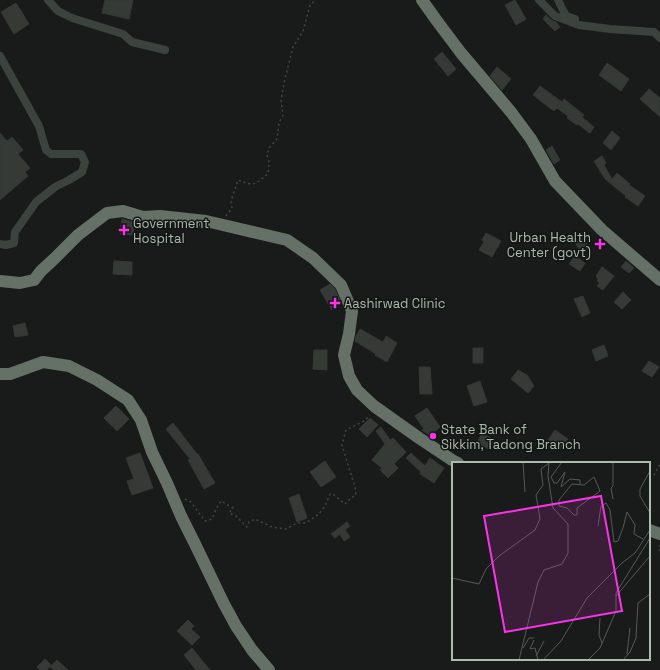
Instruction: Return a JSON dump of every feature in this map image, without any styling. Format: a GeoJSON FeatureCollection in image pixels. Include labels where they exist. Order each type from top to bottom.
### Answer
{"type":"FeatureCollection","features":[{"type":"Feature","properties":{"kind":"highway"},"geometry":{"type":"LineString","coordinates":[[422,0],[461,53],[511,112],[531,139],[555,181],[602,230],[660,280]]}},
{"type":"Feature","properties":{"kind":"highway"},"geometry":{"type":"LineString","coordinates":[[0,281],[20,283],[34,280],[78,234],[107,213],[123,211],[143,217],[167,216],[206,221],[287,240],[313,258],[341,285],[352,311],[344,355],[349,376],[357,390],[374,406],[456,462]]}},
{"type":"Feature","properties":{"kind":"highway"},"geometry":{"type":"LineString","coordinates":[[0,374],[10,374],[43,362],[69,366],[97,380],[128,400],[141,420],[152,452],[224,604],[252,650],[269,670]]}},
{"type":"Feature","properties":{"kind":"highway"},"geometry":{"type":"LineString","coordinates":[[650,530],[660,534]]}},
{"type":"Feature","properties":{"kind":"street"},"geometry":{"type":"LineString","coordinates":[[48,0],[58,11],[72,18],[123,34],[132,42],[166,50]]}},
{"type":"Feature","properties":{"kind":"street"},"geometry":{"type":"LineString","coordinates":[[539,0],[555,16],[579,25],[654,32],[660,38]]}},
{"type":"Feature","properties":{"kind":"street"},"geometry":{"type":"LineString","coordinates":[[558,0],[566,16],[610,29]]}},
{"type":"Feature","properties":{"kind":"street"},"geometry":{"type":"LineString","coordinates":[[0,56],[39,126],[46,150],[51,154],[81,154],[85,162],[82,172],[55,187],[36,202],[15,232],[14,243],[6,245],[0,244]]}},
{"type":"Feature","properties":{"kind":"path"},"geometry":{"type":"LineString","coordinates":[[229,227],[225,217],[232,208],[231,201],[238,180],[250,185],[254,184],[268,174],[269,162],[267,155],[269,148],[277,139],[279,123],[283,115],[281,100],[293,47],[303,31],[310,5],[316,0]]}},
{"type":"Feature","properties":{"kind":"path"},"geometry":{"type":"LineString","coordinates":[[184,499],[191,502],[205,521],[212,519],[221,501],[233,508],[229,513],[236,516],[247,526],[249,522],[255,519],[272,527],[286,529],[297,523],[306,523],[319,514],[325,506],[330,494],[345,504],[356,495],[356,487],[342,445],[346,430],[364,421],[371,414],[374,406]]}},
{"type":"Feature","properties":{"kind":"path"},"geometry":{"type":"LineString","coordinates":[[650,477],[654,475],[660,464]]}},
{"type":"Feature","properties":{"kind":"path"},"geometry":{"type":"LineString","coordinates":[[660,545],[660,550]]}},
{"type":"Feature","properties":{"kind":"building"},"geometry":{"type":"Polygon","coordinates":[[[105,0],[133,0],[129,19],[102,13],[105,0]]]}},
{"type":"Feature","properties":{"kind":"building"},"geometry":{"type":"Polygon","coordinates":[[[515,0],[526,19],[516,25],[505,5],[515,0]]]}},
{"type":"Feature","properties":{"kind":"building"},"geometry":{"type":"Polygon","coordinates":[[[16,3],[29,24],[14,34],[1,12],[16,3]]]}},
{"type":"Feature","properties":{"kind":"building"},"geometry":{"type":"Polygon","coordinates":[[[546,15],[560,27],[555,31],[543,19],[546,15]]]}},
{"type":"Feature","properties":{"kind":"building"},"geometry":{"type":"Polygon","coordinates":[[[442,52],[456,69],[448,76],[434,59],[442,52]]]}},
{"type":"Feature","properties":{"kind":"building"},"geometry":{"type":"Polygon","coordinates":[[[607,63],[629,79],[621,91],[599,75],[607,63]]]}},
{"type":"Feature","properties":{"kind":"building"},"geometry":{"type":"Polygon","coordinates":[[[497,67],[511,79],[502,90],[490,76],[497,67]]]}},
{"type":"Feature","properties":{"kind":"building"},"geometry":{"type":"Polygon","coordinates":[[[540,86],[562,102],[564,99],[584,115],[582,117],[594,127],[590,133],[567,118],[568,116],[557,108],[554,111],[533,95],[540,86]]]}},
{"type":"Feature","properties":{"kind":"building"},"geometry":{"type":"Polygon","coordinates":[[[649,89],[660,98],[660,117],[640,99],[649,89]]]}},
{"type":"Feature","properties":{"kind":"building"},"geometry":{"type":"Polygon","coordinates":[[[612,131],[620,138],[611,150],[603,143],[612,131]]]}},
{"type":"Feature","properties":{"kind":"building"},"geometry":{"type":"Polygon","coordinates":[[[0,133],[7,141],[12,137],[23,150],[18,154],[30,168],[25,172],[28,176],[0,200],[0,133]]]}},
{"type":"Feature","properties":{"kind":"building"},"geometry":{"type":"Polygon","coordinates":[[[552,146],[560,160],[554,164],[546,150],[552,146]]]}},
{"type":"Feature","properties":{"kind":"building"},"geometry":{"type":"Polygon","coordinates":[[[602,156],[606,163],[604,165],[612,179],[617,173],[630,184],[629,185],[645,196],[638,206],[625,197],[626,196],[605,179],[594,161],[602,156]]]}},
{"type":"Feature","properties":{"kind":"building"},"geometry":{"type":"Polygon","coordinates":[[[122,219],[134,222],[133,235],[120,234],[122,219]]]}},
{"type":"Feature","properties":{"kind":"building"},"geometry":{"type":"Polygon","coordinates":[[[486,233],[501,241],[492,257],[479,250],[484,242],[482,240],[486,233]]]}},
{"type":"Feature","properties":{"kind":"building"},"geometry":{"type":"Polygon","coordinates":[[[583,238],[589,248],[581,253],[575,242],[583,238]]]}},
{"type":"Feature","properties":{"kind":"building"},"geometry":{"type":"Polygon","coordinates":[[[575,256],[585,263],[580,271],[569,264],[575,256]]]}},
{"type":"Feature","properties":{"kind":"building"},"geometry":{"type":"Polygon","coordinates":[[[114,261],[132,262],[132,275],[113,274],[114,261]]]}},
{"type":"Feature","properties":{"kind":"building"},"geometry":{"type":"Polygon","coordinates":[[[626,261],[634,268],[629,273],[621,267],[626,261]]]}},
{"type":"Feature","properties":{"kind":"building"},"geometry":{"type":"Polygon","coordinates":[[[602,267],[614,276],[603,290],[597,286],[600,283],[597,281],[598,279],[596,276],[602,267]]]}},
{"type":"Feature","properties":{"kind":"building"},"geometry":{"type":"Polygon","coordinates":[[[330,284],[335,289],[341,304],[332,310],[320,290],[330,284]]]}},
{"type":"Feature","properties":{"kind":"building"},"geometry":{"type":"Polygon","coordinates":[[[623,292],[631,300],[622,309],[614,302],[623,292]]]}},
{"type":"Feature","properties":{"kind":"building"},"geometry":{"type":"Polygon","coordinates":[[[583,296],[590,313],[582,317],[574,299],[583,296]]]}},
{"type":"Feature","properties":{"kind":"building"},"geometry":{"type":"Polygon","coordinates":[[[25,323],[28,335],[15,337],[13,326],[25,323]]]}},
{"type":"Feature","properties":{"kind":"building"},"geometry":{"type":"Polygon","coordinates":[[[360,329],[383,342],[386,336],[397,343],[387,362],[355,341],[360,329]]]}},
{"type":"Feature","properties":{"kind":"building"},"geometry":{"type":"Polygon","coordinates":[[[604,345],[608,356],[596,361],[592,350],[604,345]]]}},
{"type":"Feature","properties":{"kind":"building"},"geometry":{"type":"Polygon","coordinates":[[[473,348],[483,348],[483,363],[473,363],[473,348]]]}},
{"type":"Feature","properties":{"kind":"building"},"geometry":{"type":"Polygon","coordinates":[[[314,350],[327,350],[327,370],[313,369],[314,350]]]}},
{"type":"Feature","properties":{"kind":"building"},"geometry":{"type":"Polygon","coordinates":[[[649,361],[659,367],[652,377],[642,371],[649,361]]]}},
{"type":"Feature","properties":{"kind":"building"},"geometry":{"type":"Polygon","coordinates":[[[419,367],[430,367],[432,394],[420,394],[419,367]]]}},
{"type":"Feature","properties":{"kind":"building"},"geometry":{"type":"Polygon","coordinates":[[[518,370],[527,375],[534,386],[528,393],[511,379],[518,370]]]}},
{"type":"Feature","properties":{"kind":"building"},"geometry":{"type":"Polygon","coordinates":[[[480,381],[487,402],[474,406],[467,386],[480,381]]]}},
{"type":"Feature","properties":{"kind":"building"},"geometry":{"type":"Polygon","coordinates":[[[116,406],[129,419],[117,431],[104,418],[116,406]]]}},
{"type":"Feature","properties":{"kind":"building"},"geometry":{"type":"Polygon","coordinates":[[[427,408],[440,427],[430,436],[422,430],[424,429],[415,416],[427,408]]]}},
{"type":"Feature","properties":{"kind":"building"},"geometry":{"type":"Polygon","coordinates":[[[370,418],[378,425],[367,437],[359,429],[370,418]]]}},
{"type":"Feature","properties":{"kind":"building"},"geometry":{"type":"Polygon","coordinates":[[[173,423],[198,454],[215,483],[204,489],[188,460],[190,459],[166,429],[173,423]]]}},
{"type":"Feature","properties":{"kind":"building"},"geometry":{"type":"Polygon","coordinates":[[[381,427],[390,440],[393,438],[406,452],[394,464],[398,468],[388,478],[380,470],[382,468],[372,460],[385,444],[376,431],[381,427]]]}},
{"type":"Feature","properties":{"kind":"building"},"geometry":{"type":"Polygon","coordinates":[[[555,430],[568,439],[561,449],[548,440],[555,430]]]}},
{"type":"Feature","properties":{"kind":"building"},"geometry":{"type":"Polygon","coordinates":[[[482,433],[494,440],[489,449],[477,443],[482,433]]]}},
{"type":"Feature","properties":{"kind":"building"},"geometry":{"type":"Polygon","coordinates":[[[140,453],[153,488],[132,495],[127,481],[134,479],[126,458],[140,453]]]}},
{"type":"Feature","properties":{"kind":"building"},"geometry":{"type":"Polygon","coordinates":[[[411,453],[425,466],[430,458],[444,468],[434,483],[420,474],[421,472],[406,458],[411,453]]]}},
{"type":"Feature","properties":{"kind":"building"},"geometry":{"type":"Polygon","coordinates":[[[325,461],[336,477],[321,487],[310,472],[325,461]]]}},
{"type":"Feature","properties":{"kind":"building"},"geometry":{"type":"Polygon","coordinates":[[[299,494],[307,518],[297,522],[289,498],[299,494]]]}},
{"type":"Feature","properties":{"kind":"building"},"geometry":{"type":"Polygon","coordinates":[[[347,522],[350,526],[345,530],[350,537],[344,541],[340,534],[335,538],[331,534],[347,522]]]}},
{"type":"Feature","properties":{"kind":"building"},"geometry":{"type":"Polygon","coordinates":[[[188,620],[194,626],[191,629],[200,637],[192,645],[177,631],[188,620]]]}},
{"type":"Feature","properties":{"kind":"building"},"geometry":{"type":"Polygon","coordinates":[[[192,648],[210,670],[196,670],[184,655],[192,648]]]}},
{"type":"Feature","properties":{"kind":"building"},"geometry":{"type":"Polygon","coordinates":[[[45,659],[51,665],[47,670],[40,670],[37,667],[45,659]]]}},
{"type":"Feature","properties":{"kind":"building"},"geometry":{"type":"Polygon","coordinates":[[[57,660],[68,670],[54,670],[50,667],[57,660]]]}},
{"type":"Feature","properties":{"kind":"place","name":"Government Hospital"},"geometry":{"type":"Point","coordinates":[124,230]}},
{"type":"Feature","properties":{"kind":"place","name":"Urban Health Center (govt)"},"geometry":{"type":"Point","coordinates":[600,244]}},
{"type":"Feature","properties":{"kind":"place","name":"Aashirwad Clinic"},"geometry":{"type":"Point","coordinates":[335,303]}},
{"type":"Feature","properties":{"kind":"place","name":"State Bank of Sikkim, Tadong Branch"},"geometry":{"type":"Point","coordinates":[433,436]}}]}
